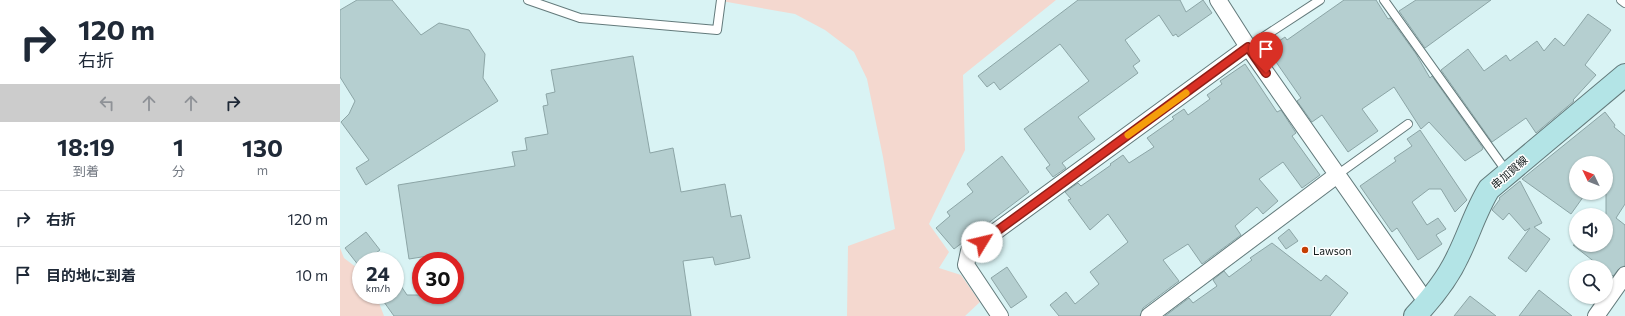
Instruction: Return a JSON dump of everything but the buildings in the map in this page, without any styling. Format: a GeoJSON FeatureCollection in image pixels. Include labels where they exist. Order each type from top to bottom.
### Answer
{"type":"FeatureCollection","features":[{"type":"Feature","properties":{"kind":"main road","name":"串加賀線"},"geometry":{"type":"LineString","coordinates":[[1421,310],[1446,278],[1458,256],[1479,207],[1489,189],[1507,172],[1625,75]]}},
{"type":"Feature","properties":{"kind":"street"},"geometry":{"type":"LineString","coordinates":[[1218,0],[1248,47],[1337,175],[1421,310]]}},
{"type":"Feature","properties":{"kind":"street"},"geometry":{"type":"LineString","coordinates":[[1000,316],[966,265],[969,251],[1248,47]]}},
{"type":"Feature","properties":{"kind":"street"},"geometry":{"type":"LineString","coordinates":[[1150,316],[1337,175]]}},
{"type":"Feature","properties":{"kind":"street"},"geometry":{"type":"LineString","coordinates":[[1596,316],[1625,275]]}},
{"type":"Feature","properties":{"kind":"lane"},"geometry":{"type":"LineString","coordinates":[[528,0],[580,18],[717,30],[721,0]]}},
{"type":"Feature","properties":{"kind":"lane"},"geometry":{"type":"LineString","coordinates":[[1248,47],[1320,0]]}},
{"type":"Feature","properties":{"kind":"lane"},"geometry":{"type":"LineString","coordinates":[[1384,0],[1507,172]]}},
{"type":"Feature","properties":{"kind":"lane"},"geometry":{"type":"LineString","coordinates":[[1621,0],[1625,3]]}},
{"type":"Feature","properties":{"kind":"lane"},"geometry":{"type":"LineString","coordinates":[[1337,175],[1408,124]]}},
{"type":"Feature","properties":{"kind":"shaded area"},"geometry":{"type":"Polygon","coordinates":[[[716,0],[1056,0],[963,75],[965,150],[929,224],[949,252],[939,268],[961,275],[980,302],[965,316],[847,316],[848,246],[895,229],[883,157],[867,79],[854,52],[825,30],[795,14],[716,0]]]}},
{"type":"Feature","properties":{"kind":"shaded area"},"geometry":{"type":"Polygon","coordinates":[[[340,248],[344,258],[352,264],[352,304],[379,304],[384,316],[340,316],[340,248]]]}},
{"type":"Feature","properties":{"kind":"slow traffic"},"geometry":{"type":"LineString","coordinates":[[1128,135],[1186,93]]}},
{"type":"Feature","properties":{"kind":"place","name":"Lawson"},"geometry":{"type":"Point","coordinates":[1305,250]}},
{"type":"Feature","properties":{"kind":"route"},"geometry":{"type":"LineString","coordinates":[[982,242],[1248,47],[1266,73]]}}]}
